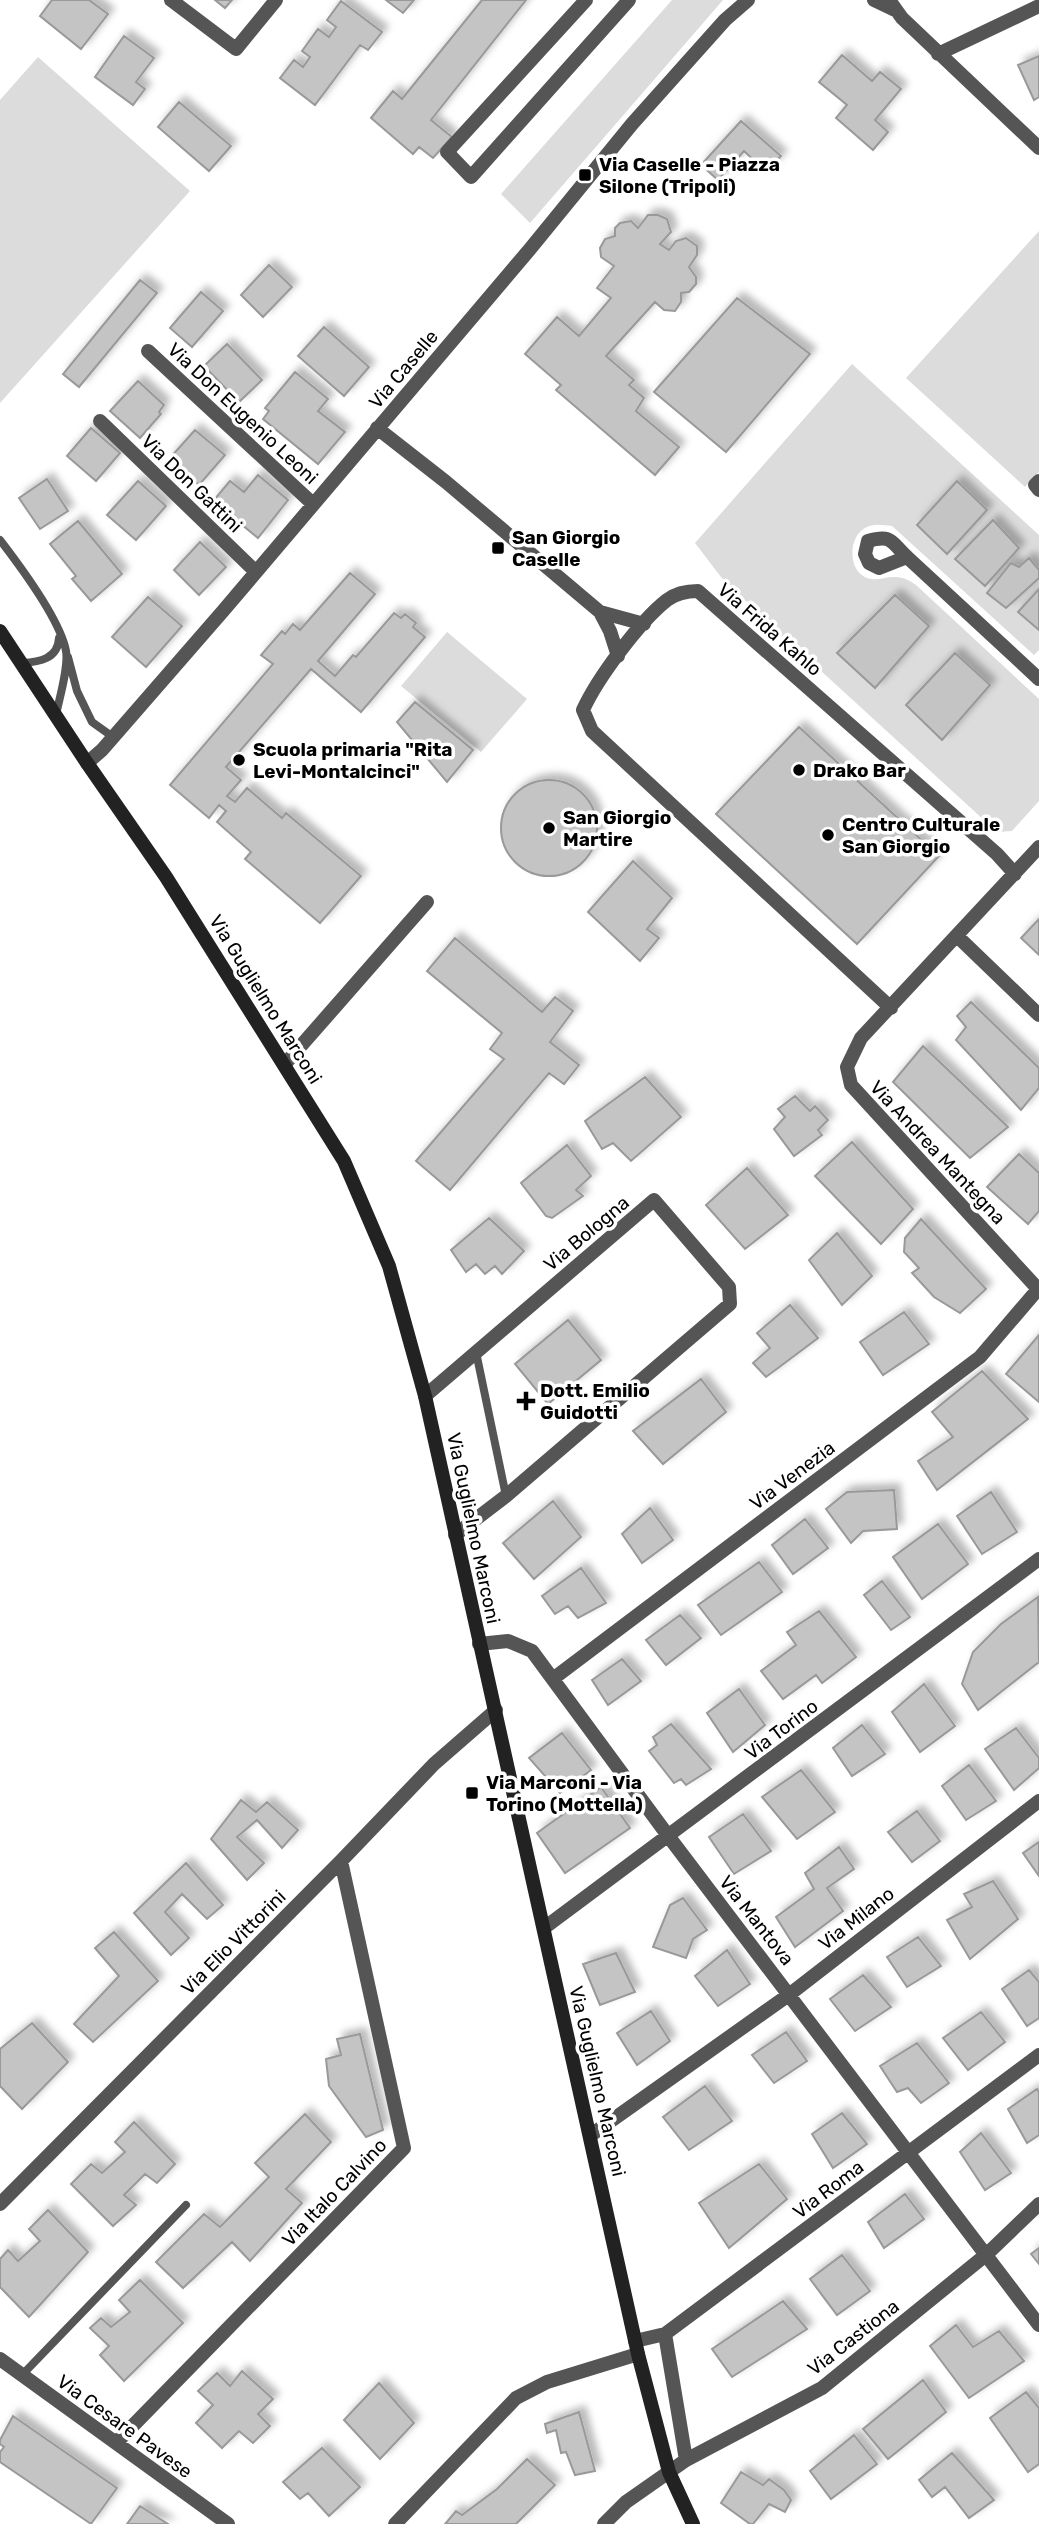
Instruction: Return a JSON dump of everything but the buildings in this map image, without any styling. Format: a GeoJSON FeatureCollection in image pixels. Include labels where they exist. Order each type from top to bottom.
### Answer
{"type":"FeatureCollection","features":[{"type":"Feature","properties":{"kind":"main road","name":"Via Guglielmo Marconi"},"geometry":{"type":"LineString","coordinates":[[0,631],[166,877],[285,1064],[344,1161],[389,1266],[425,1396],[591,2135],[636,2348],[669,2472],[693,2524]]}},
{"type":"Feature","properties":{"kind":"street"},"geometry":{"type":"LineString","coordinates":[[171,0],[236,48],[276,0]]}},
{"type":"Feature","properties":{"kind":"street"},"geometry":{"type":"LineString","coordinates":[[586,0],[447,152],[471,177],[629,0]]}},
{"type":"Feature","properties":{"kind":"street","name":"Via Caselle"},"geometry":{"type":"LineString","coordinates":[[87,763],[113,737],[256,572],[632,124],[725,20],[748,0]]}},
{"type":"Feature","properties":{"kind":"street"},"geometry":{"type":"LineString","coordinates":[[874,0],[893,6],[938,54],[1039,148]]}},
{"type":"Feature","properties":{"kind":"street"},"geometry":{"type":"LineString","coordinates":[[938,54],[1039,6]]}},
{"type":"Feature","properties":{"kind":"street","name":"Via Don Eugenio Leoni"},"geometry":{"type":"LineString","coordinates":[[148,351],[313,504]]}},
{"type":"Feature","properties":{"kind":"street","name":"Via Don Gattini"},"geometry":{"type":"LineString","coordinates":[[100,421],[256,572]]}},
{"type":"Feature","properties":{"kind":"street"},"geometry":{"type":"LineString","coordinates":[[377,428],[446,482],[600,612],[618,656]]}},
{"type":"Feature","properties":{"kind":"street"},"geometry":{"type":"LineString","coordinates":[[1039,481],[1035,485],[1039,490]]}},
{"type":"Feature","properties":{"kind":"street"},"geometry":{"type":"LineString","coordinates":[[907,557],[1039,679]]}},
{"type":"Feature","properties":{"kind":"street","name":"Via Frida Kahlo"},"geometry":{"type":"LineString","coordinates":[[891,1008],[592,732],[583,710],[593,688],[643,624],[668,599],[687,591],[698,591],[997,854],[1015,874]]}},
{"type":"Feature","properties":{"kind":"street"},"geometry":{"type":"LineString","coordinates":[[600,612],[643,624]]}},
{"type":"Feature","properties":{"kind":"street","name":"Via Andrea Mantegna"},"geometry":{"type":"LineString","coordinates":[[1038,1289],[851,1086],[847,1067],[861,1038],[1039,847]]}},
{"type":"Feature","properties":{"kind":"street"},"geometry":{"type":"LineString","coordinates":[[285,1064],[427,902]]}},
{"type":"Feature","properties":{"kind":"street"},"geometry":{"type":"LineString","coordinates":[[957,936],[1039,1015]]}},
{"type":"Feature","properties":{"kind":"street","name":"Via Bologna"},"geometry":{"type":"LineString","coordinates":[[425,1396],[654,1200],[729,1287],[730,1304],[506,1496],[455,1535]]}},
{"type":"Feature","properties":{"kind":"street","name":"Via Venezia"},"geometry":{"type":"LineString","coordinates":[[554,1678],[980,1357],[1038,1289]]}},
{"type":"Feature","properties":{"kind":"street","name":"Via Torino"},"geometry":{"type":"LineString","coordinates":[[544,1928],[1039,1559]]}},
{"type":"Feature","properties":{"kind":"street","name":"Via Mantova"},"geometry":{"type":"LineString","coordinates":[[479,1644],[508,1641],[532,1651],[669,1837],[1039,2325]]}},
{"type":"Feature","properties":{"kind":"street","name":"Via Elio Vittorini"},"geometry":{"type":"LineString","coordinates":[[0,2204],[434,1764],[496,1710]]}},
{"type":"Feature","properties":{"kind":"street","name":"Via Milano"},"geometry":{"type":"LineString","coordinates":[[591,2135],[790,1994],[1039,1801]]}},
{"type":"Feature","properties":{"kind":"street","name":"Via Italo Calvino"},"geometry":{"type":"LineString","coordinates":[[116,2443],[404,2148],[341,1861]]}},
{"type":"Feature","properties":{"kind":"street","name":"Via Roma"},"geometry":{"type":"LineString","coordinates":[[636,2348],[666,2334],[1039,2055]]}},
{"type":"Feature","properties":{"kind":"street","name":"Via Castiona"},"geometry":{"type":"LineString","coordinates":[[604,2524],[626,2502],[687,2460],[822,2388],[987,2254],[1039,2204]]}},
{"type":"Feature","properties":{"kind":"street"},"geometry":{"type":"LineString","coordinates":[[666,2334],[687,2460]]}},
{"type":"Feature","properties":{"kind":"street"},"geometry":{"type":"LineString","coordinates":[[395,2524],[516,2398],[547,2382],[636,2348]]}},
{"type":"Feature","properties":{"kind":"street","name":"Via Cesare Pavese"},"geometry":{"type":"LineString","coordinates":[[0,2359],[228,2524]]}},
{"type":"Feature","properties":{"kind":"lane"},"geometry":{"type":"LineString","coordinates":[[0,540],[26,573],[60,632],[77,691],[92,722],[113,737]]}},
{"type":"Feature","properties":{"kind":"lane"},"geometry":{"type":"LineString","coordinates":[[22,663],[40,662],[52,656],[59,645],[60,632]]}},
{"type":"Feature","properties":{"kind":"lane"},"geometry":{"type":"LineString","coordinates":[[57,715],[67,653]]}},
{"type":"Feature","properties":{"kind":"lane"},"geometry":{"type":"LineString","coordinates":[[476,1352],[506,1496]]}},
{"type":"Feature","properties":{"kind":"lane"},"geometry":{"type":"LineString","coordinates":[[22,2375],[186,2205]]}},
{"type":"Feature","properties":{"kind":"shaded area"},"geometry":{"type":"Polygon","coordinates":[[[672,0],[723,0],[530,223],[501,194],[672,0]]]}},
{"type":"Feature","properties":{"kind":"shaded area"},"geometry":{"type":"Polygon","coordinates":[[[38,57],[190,191],[0,403],[0,100],[38,57]]]}},
{"type":"Feature","properties":{"kind":"shaded area"},"geometry":{"type":"Polygon","coordinates":[[[1039,231],[1039,472],[1025,487],[906,378],[1039,231]]]}},
{"type":"Feature","properties":{"kind":"shaded area"},"geometry":{"type":"Polygon","coordinates":[[[852,364],[1039,535],[1039,650],[1034,655],[892,526],[868,526],[856,538],[852,552],[855,566],[863,576],[875,579],[899,577],[916,585],[1039,699],[1039,801],[1012,831],[997,832],[773,627],[721,577],[695,543],[852,364]]]}},
{"type":"Feature","properties":{"kind":"shaded area"},"geometry":{"type":"Polygon","coordinates":[[[447,632],[527,699],[481,752],[401,686],[447,632]]]}},
{"type":"Feature","properties":{"kind":"place","name":"Via Caselle - Piazza Silone (Tripoli)"},"geometry":{"type":"Point","coordinates":[585,175]}},
{"type":"Feature","properties":{"kind":"place","name":"San Giorgio Caselle"},"geometry":{"type":"Point","coordinates":[498,548]}},
{"type":"Feature","properties":{"kind":"place","name":"Scuola primaria \"Rita Levi-Montalcinci\""},"geometry":{"type":"Point","coordinates":[239,760]}},
{"type":"Feature","properties":{"kind":"place","name":"Drako Bar"},"geometry":{"type":"Point","coordinates":[799,770]}},
{"type":"Feature","properties":{"kind":"place","name":"San Giorgio Martire"},"geometry":{"type":"Point","coordinates":[549,828]}},
{"type":"Feature","properties":{"kind":"place","name":"Centro Culturale San Giorgio"},"geometry":{"type":"Point","coordinates":[828,835]}},
{"type":"Feature","properties":{"kind":"place","name":"Dott. Emilio Guidotti"},"geometry":{"type":"Point","coordinates":[526,1401]}},
{"type":"Feature","properties":{"kind":"place","name":"Via Marconi - Via Torino (Mottella)"},"geometry":{"type":"Point","coordinates":[472,1793]}}]}
